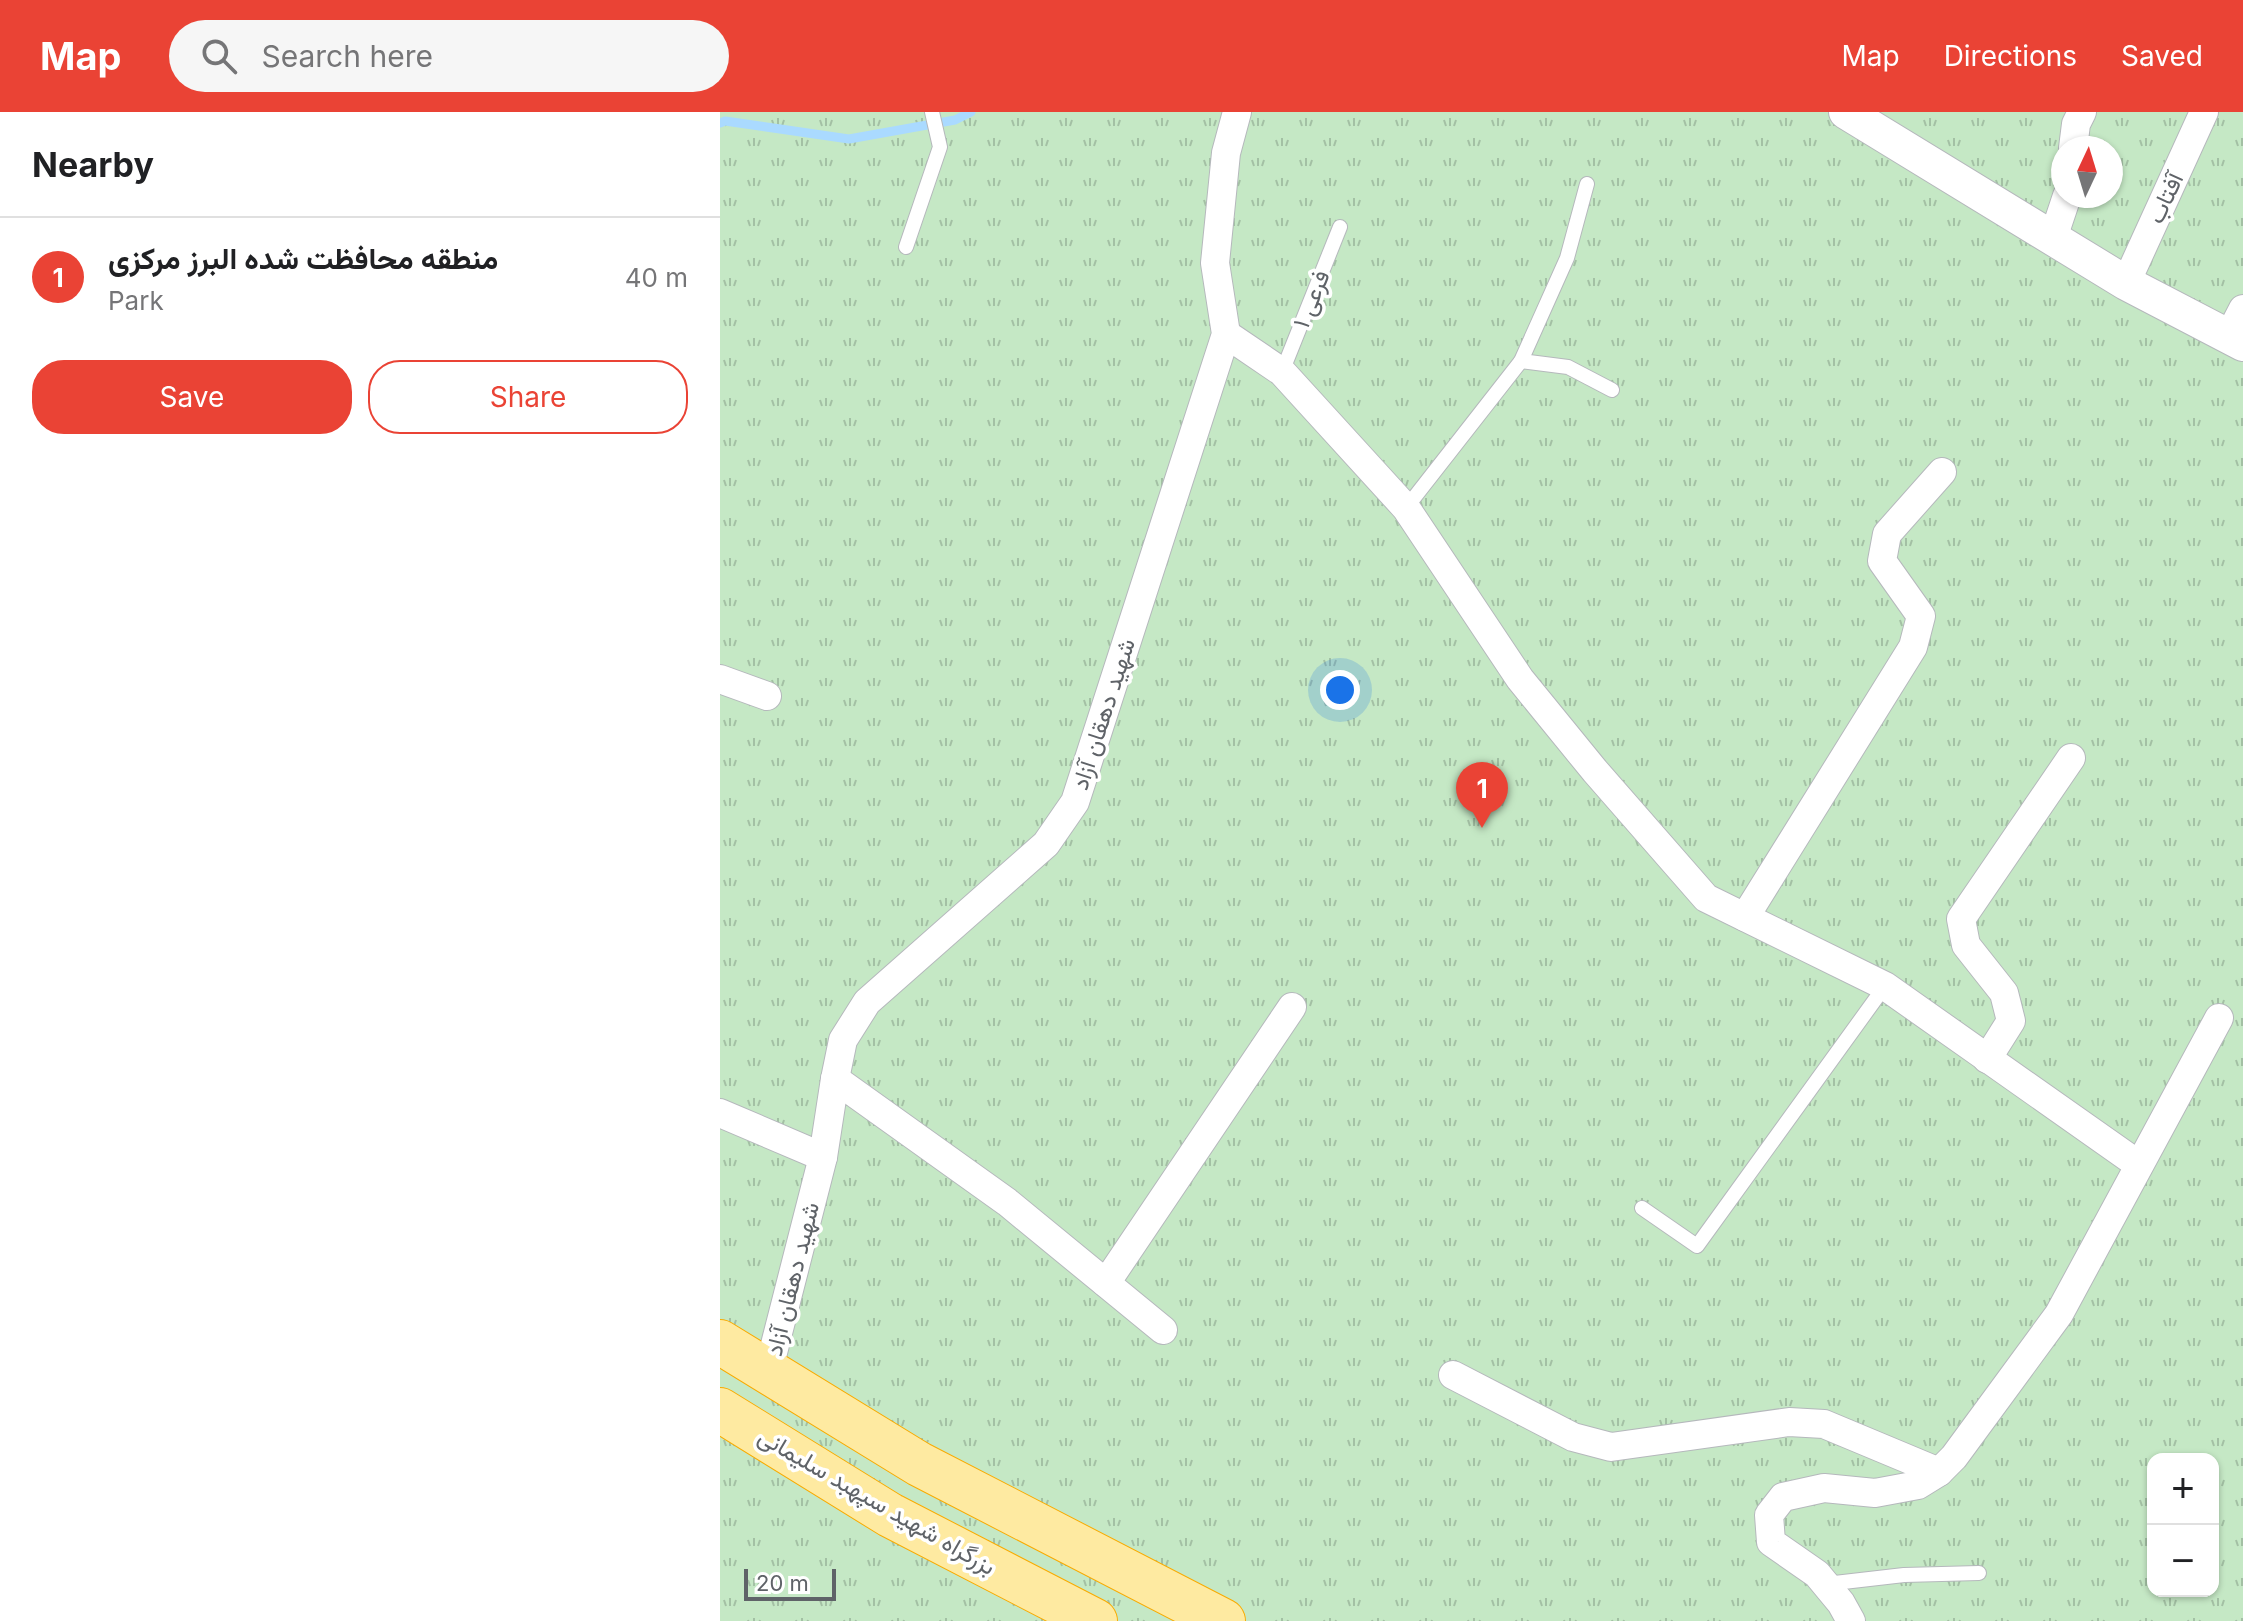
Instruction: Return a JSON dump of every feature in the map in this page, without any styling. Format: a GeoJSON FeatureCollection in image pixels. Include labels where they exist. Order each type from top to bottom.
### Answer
{"type":"FeatureCollection","features":[{"type":"Feature","properties":{"kind":"highway"},"geometry":{"type":"LineString","coordinates":[[720,1342],[919,1464],[1223,1621]]}},
{"type":"Feature","properties":{"kind":"highway","name":"بزرگراه شهید سپهبد سلیمانی"},"geometry":{"type":"LineString","coordinates":[[720,1410],[890,1515],[1095,1621]]}},
{"type":"Feature","properties":{"kind":"street","name":"شهید دهقان آزاد"},"geometry":{"type":"LineString","coordinates":[[768,1372],[823,1157],[843,1040],[867,1002],[1046,844],[1075,802],[1226,334],[1215,263],[1226,153],[1237,112]]}},
{"type":"Feature","properties":{"kind":"street"},"geometry":{"type":"LineString","coordinates":[[1846,112],[2126,283],[2238,329]]}},
{"type":"Feature","properties":{"kind":"street"},"geometry":{"type":"LineString","coordinates":[[2074,136],[2082,112]]}},
{"type":"Feature","properties":{"kind":"street","name":"آفتاب"},"geometry":{"type":"LineString","coordinates":[[2126,283],[2204,112]]}},
{"type":"Feature","properties":{"kind":"street"},"geometry":{"type":"LineString","coordinates":[[2053,238],[2063,208]]}},
{"type":"Feature","properties":{"kind":"street"},"geometry":{"type":"LineString","coordinates":[[1226,334],[1282,372],[1406,508],[1520,679],[1706,898],[1885,986],[2139,1165]]}},
{"type":"Feature","properties":{"kind":"street"},"geometry":{"type":"LineString","coordinates":[[1745,917],[1913,647],[1921,616],[1882,561],[1887,534],[1942,472]]}},
{"type":"Feature","properties":{"kind":"street"},"geometry":{"type":"LineString","coordinates":[[720,679],[767,696]]}},
{"type":"Feature","properties":{"kind":"street"},"geometry":{"type":"LineString","coordinates":[[1987,1059],[2011,1021],[2004,993],[1966,945],[1961,919],[2071,758]]}},
{"type":"Feature","properties":{"kind":"street"},"geometry":{"type":"LineString","coordinates":[[1106,1283],[1292,1007]]}},
{"type":"Feature","properties":{"kind":"street"},"geometry":{"type":"LineString","coordinates":[[1851,1621],[1841,1603],[1817,1574],[1771,1542],[1769,1515],[1783,1497],[1824,1488],[1875,1493],[1918,1485],[1939,1472],[1954,1457],[2059,1314],[2219,1018]]}},
{"type":"Feature","properties":{"kind":"street"},"geometry":{"type":"LineString","coordinates":[[835,1079],[1007,1202],[1163,1330]]}},
{"type":"Feature","properties":{"kind":"street"},"geometry":{"type":"LineString","coordinates":[[720,1113],[823,1157]]}},
{"type":"Feature","properties":{"kind":"street"},"geometry":{"type":"LineString","coordinates":[[1453,1375],[1573,1437],[1611,1447],[1789,1422],[1824,1424],[1939,1472]]}},
{"type":"Feature","properties":{"kind":"lane"},"geometry":{"type":"LineString","coordinates":[[906,247],[940,147],[932,112]]}},
{"type":"Feature","properties":{"kind":"lane"},"geometry":{"type":"LineString","coordinates":[[1406,508],[1521,361],[1567,258],[1587,184]]}},
{"type":"Feature","properties":{"kind":"lane","name":"فرعی ۱"},"geometry":{"type":"LineString","coordinates":[[1282,372],[1340,227]]}},
{"type":"Feature","properties":{"kind":"lane"},"geometry":{"type":"LineString","coordinates":[[1521,361],[1568,367],[1612,390]]}},
{"type":"Feature","properties":{"kind":"lane"},"geometry":{"type":"LineString","coordinates":[[1642,1208],[1697,1246],[1885,986]]}},
{"type":"Feature","properties":{"kind":"lane"},"geometry":{"type":"LineString","coordinates":[[1825,1584],[1904,1575],[1979,1573]]}},
{"type":"Feature","properties":{"kind":"green space"},"geometry":{"type":"Polygon","coordinates":[[[720,112],[2243,112],[2243,1621],[720,1621],[720,112]]]}},
{"type":"Feature","properties":{"kind":"waterway"},"geometry":{"type":"LineString","coordinates":[[720,123],[725,121],[849,139],[955,120],[971,112]]}},
{"type":"Feature","properties":{"kind":"place","name":"منطقه محافظت شده البرز مرکزی"},"geometry":{"type":"Point","coordinates":[1482,828]}}]}
